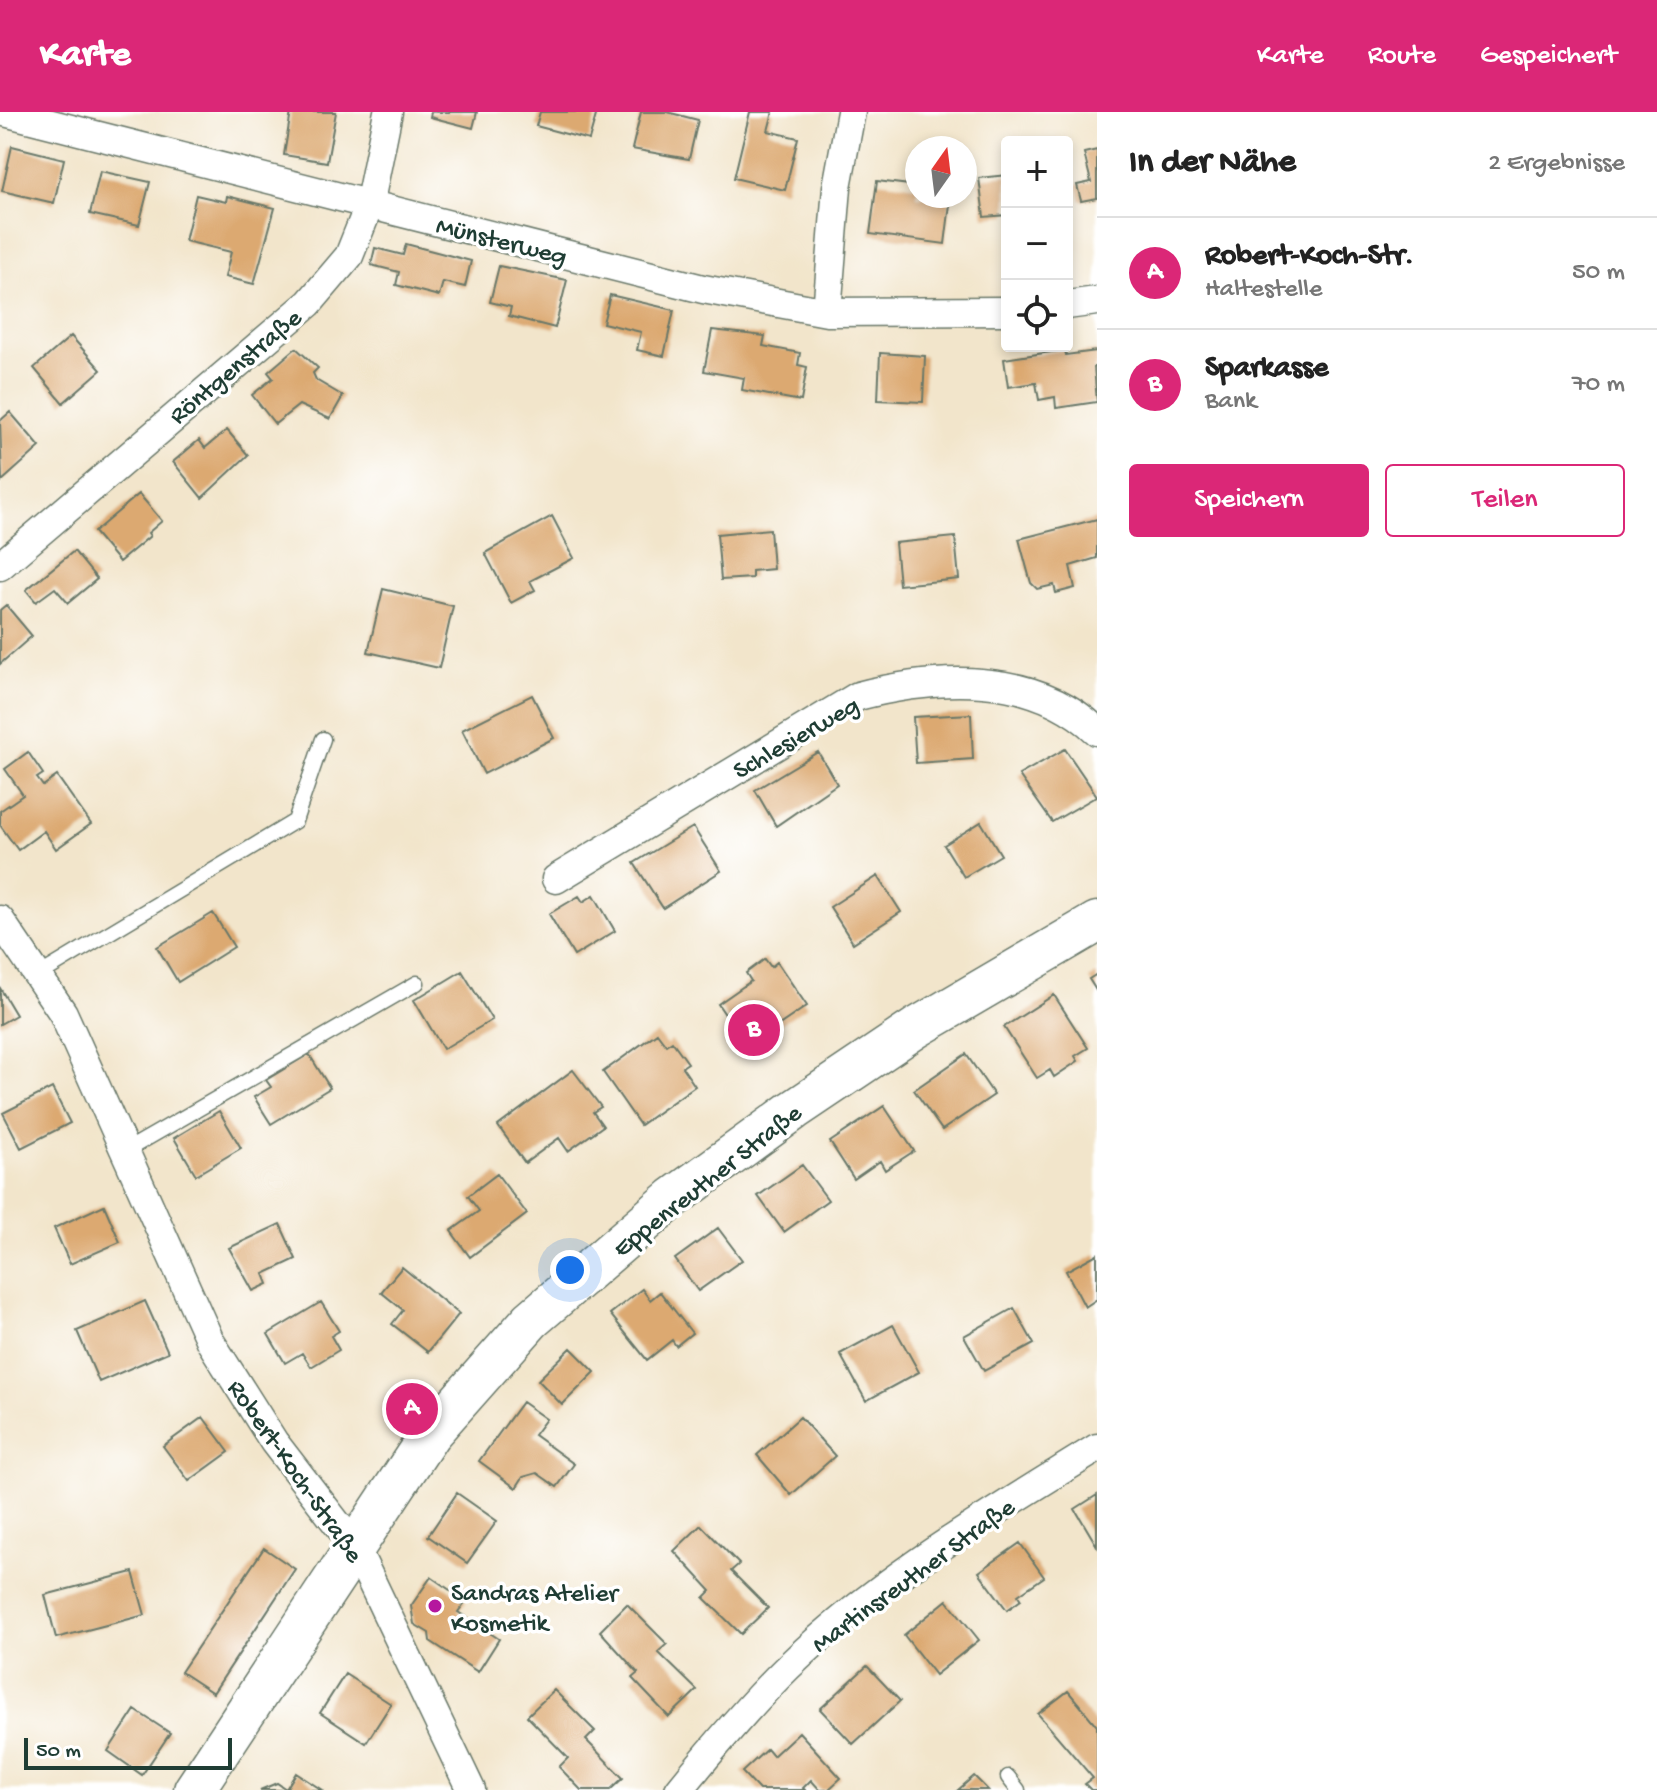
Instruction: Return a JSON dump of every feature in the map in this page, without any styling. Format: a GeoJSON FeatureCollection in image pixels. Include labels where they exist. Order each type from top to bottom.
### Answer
{"type":"FeatureCollection","features":[{"type":"Feature","properties":{"kind":"main road","name":"Eppenreuther Straße"},"geometry":{"type":"LineString","coordinates":[[194,1790],[436,1426],[531,1320],[673,1198],[794,1110],[916,1028],[1097,922]]}},
{"type":"Feature","properties":{"kind":"street","name":"Münsterweg"},"geometry":{"type":"LineString","coordinates":[[4,112],[703,289],[827,312],[1001,311]]}},
{"type":"Feature","properties":{"kind":"street","name":"Röntgenstraße"},"geometry":{"type":"LineString","coordinates":[[0,566],[309,303],[349,256],[369,206],[388,112]]}},
{"type":"Feature","properties":{"kind":"street"},"geometry":{"type":"LineString","coordinates":[[827,312],[837,187],[851,112]]}},
{"type":"Feature","properties":{"kind":"street"},"geometry":{"type":"LineString","coordinates":[[1073,304],[1097,301]]}},
{"type":"Feature","properties":{"kind":"street","name":"Schlesierweg"},"geometry":{"type":"LineString","coordinates":[[556,879],[858,696],[905,684],[967,681],[1017,689],[1053,701],[1097,731]]}},
{"type":"Feature","properties":{"kind":"street","name":"Robert-Koch-Straße"},"geometry":{"type":"LineString","coordinates":[[0,920],[63,1013],[210,1341],[274,1442],[355,1547],[471,1790]]}},
{"type":"Feature","properties":{"kind":"street","name":"Martinsreuther Straße"},"geometry":{"type":"LineString","coordinates":[[679,1790],[789,1666],[869,1599],[961,1533],[1097,1448]]}},
{"type":"Feature","properties":{"kind":"lane"},"geometry":{"type":"LineString","coordinates":[[39,975],[295,821],[323,739]]}},
{"type":"Feature","properties":{"kind":"lane"},"geometry":{"type":"LineString","coordinates":[[127,1150],[417,983]]}},
{"type":"Feature","properties":{"kind":"lane"},"geometry":{"type":"LineString","coordinates":[[1008,1777],[1018,1790]]}},
{"type":"Feature","properties":{"kind":"building"},"geometry":{"type":"Polygon","coordinates":[[[291,112],[336,112],[327,162],[284,155],[291,112]]]}},
{"type":"Feature","properties":{"kind":"building"},"geometry":{"type":"Polygon","coordinates":[[[431,112],[477,112],[473,128],[430,117],[431,112]]]}},
{"type":"Feature","properties":{"kind":"building"},"geometry":{"type":"Polygon","coordinates":[[[540,112],[597,112],[589,140],[536,126],[540,112]]]}},
{"type":"Feature","properties":{"kind":"building"},"geometry":{"type":"Polygon","coordinates":[[[641,112],[667,112],[698,120],[689,159],[632,149],[641,112]]]}},
{"type":"Feature","properties":{"kind":"building"},"geometry":{"type":"Polygon","coordinates":[[[750,112],[773,112],[768,131],[798,138],[785,190],[734,178],[750,112]]]}},
{"type":"Feature","properties":{"kind":"building"},"geometry":{"type":"Polygon","coordinates":[[[12,146],[64,159],[54,203],[2,191],[12,146]]]}},
{"type":"Feature","properties":{"kind":"building"},"geometry":{"type":"Polygon","coordinates":[[[1097,150],[1097,198],[1081,201],[1077,185],[1091,182],[1084,153],[1097,150]]]}},
{"type":"Feature","properties":{"kind":"building"},"geometry":{"type":"Polygon","coordinates":[[[100,171],[150,182],[139,225],[90,214],[100,171]]]}},
{"type":"Feature","properties":{"kind":"building"},"geometry":{"type":"Polygon","coordinates":[[[1001,176],[1001,216],[984,217],[979,178],[1001,176]]]}},
{"type":"Feature","properties":{"kind":"building"},"geometry":{"type":"Polygon","coordinates":[[[877,181],[905,184],[905,208],[950,208],[945,244],[870,234],[877,181]]]}},
{"type":"Feature","properties":{"kind":"building"},"geometry":{"type":"Polygon","coordinates":[[[196,195],[226,202],[227,196],[275,208],[254,284],[225,277],[231,252],[185,241],[196,195]]]}},
{"type":"Feature","properties":{"kind":"building"},"geometry":{"type":"Polygon","coordinates":[[[406,244],[471,261],[465,287],[443,282],[439,296],[396,285],[399,272],[371,265],[375,248],[403,255],[406,244]]]}},
{"type":"Feature","properties":{"kind":"building"},"geometry":{"type":"Polygon","coordinates":[[[499,266],[567,280],[555,328],[509,316],[511,307],[490,302],[499,266]]]}},
{"type":"Feature","properties":{"kind":"building"},"geometry":{"type":"Polygon","coordinates":[[[610,295],[674,310],[664,356],[637,350],[641,332],[603,323],[610,295]]]}},
{"type":"Feature","properties":{"kind":"building"},"geometry":{"type":"Polygon","coordinates":[[[712,330],[765,336],[763,346],[800,353],[798,365],[807,367],[801,401],[742,390],[744,378],[704,371],[712,330]]]}},
{"type":"Feature","properties":{"kind":"building"},"geometry":{"type":"Polygon","coordinates":[[[71,336],[101,370],[63,403],[34,368],[71,336]]]}},
{"type":"Feature","properties":{"kind":"building"},"geometry":{"type":"Polygon","coordinates":[[[296,348],[318,368],[313,373],[316,380],[343,396],[330,419],[299,405],[275,424],[252,395],[273,378],[268,372],[296,348]]]}},
{"type":"Feature","properties":{"kind":"building"},"geometry":{"type":"Polygon","coordinates":[[[1097,351],[1097,367],[1094,367],[1097,402],[1056,408],[1055,397],[1039,400],[1036,383],[1008,387],[1004,359],[1051,352],[1065,352],[1066,355],[1097,351]]]}},
{"type":"Feature","properties":{"kind":"building"},"geometry":{"type":"Polygon","coordinates":[[[880,353],[925,356],[923,402],[878,400],[880,353]]]}},
{"type":"Feature","properties":{"kind":"building"},"geometry":{"type":"Polygon","coordinates":[[[10,412],[40,447],[2,481],[0,421],[10,412]]]}},
{"type":"Feature","properties":{"kind":"building"},"geometry":{"type":"Polygon","coordinates":[[[227,430],[248,455],[202,498],[173,462],[199,440],[205,448],[227,430]]]}},
{"type":"Feature","properties":{"kind":"building"},"geometry":{"type":"Polygon","coordinates":[[[139,494],[162,521],[148,533],[150,536],[119,562],[94,532],[139,494]]]}},
{"type":"Feature","properties":{"kind":"building"},"geometry":{"type":"Polygon","coordinates":[[[552,516],[574,558],[530,581],[535,590],[511,603],[485,553],[552,516]]]}},
{"type":"Feature","properties":{"kind":"building"},"geometry":{"type":"Polygon","coordinates":[[[1097,519],[1097,558],[1070,566],[1075,588],[1056,593],[1054,585],[1037,589],[1031,583],[1019,539],[1097,519]]]}},
{"type":"Feature","properties":{"kind":"building"},"geometry":{"type":"Polygon","coordinates":[[[770,529],[773,569],[752,571],[752,578],[721,580],[717,534],[770,529]]]}},
{"type":"Feature","properties":{"kind":"building"},"geometry":{"type":"Polygon","coordinates":[[[955,537],[959,579],[899,585],[895,543],[955,537]]]}},
{"type":"Feature","properties":{"kind":"building"},"geometry":{"type":"Polygon","coordinates":[[[74,551],[97,579],[68,603],[55,588],[36,602],[26,590],[74,551]]]}},
{"type":"Feature","properties":{"kind":"building"},"geometry":{"type":"Polygon","coordinates":[[[383,589],[453,606],[439,668],[368,652],[383,589]]]}},
{"type":"Feature","properties":{"kind":"building"},"geometry":{"type":"Polygon","coordinates":[[[6,605],[32,636],[0,664],[0,610],[6,605]]]}},
{"type":"Feature","properties":{"kind":"building"},"geometry":{"type":"Polygon","coordinates":[[[532,695],[554,738],[484,774],[462,730],[532,695]]]}},
{"type":"Feature","properties":{"kind":"building"},"geometry":{"type":"Polygon","coordinates":[[[971,714],[973,759],[916,763],[913,717],[971,714]]]}},
{"type":"Feature","properties":{"kind":"building"},"geometry":{"type":"Polygon","coordinates":[[[1065,749],[1097,796],[1052,822],[1019,775],[1065,749]]]}},
{"type":"Feature","properties":{"kind":"building"},"geometry":{"type":"Polygon","coordinates":[[[28,752],[43,774],[37,778],[43,786],[57,776],[91,824],[56,849],[44,831],[18,850],[0,825],[0,811],[23,795],[5,769],[28,752]]]}},
{"type":"Feature","properties":{"kind":"building"},"geometry":{"type":"Polygon","coordinates":[[[818,752],[837,784],[776,826],[755,790],[818,752]]]}},
{"type":"Feature","properties":{"kind":"building"},"geometry":{"type":"Polygon","coordinates":[[[981,822],[1001,855],[964,877],[944,845],[981,822]]]}},
{"type":"Feature","properties":{"kind":"building"},"geometry":{"type":"Polygon","coordinates":[[[693,827],[721,871],[663,908],[634,863],[693,827]]]}},
{"type":"Feature","properties":{"kind":"building"},"geometry":{"type":"Polygon","coordinates":[[[878,876],[901,912],[853,943],[830,907],[878,876]]]}},
{"type":"Feature","properties":{"kind":"building"},"geometry":{"type":"Polygon","coordinates":[[[594,895],[615,931],[574,956],[549,914],[579,896],[583,902],[594,895]]]}},
{"type":"Feature","properties":{"kind":"building"},"geometry":{"type":"Polygon","coordinates":[[[213,913],[234,947],[178,982],[157,947],[213,913]]]}},
{"type":"Feature","properties":{"kind":"building"},"geometry":{"type":"Polygon","coordinates":[[[765,959],[771,967],[777,962],[807,1006],[747,1047],[718,1004],[751,981],[746,973],[765,959]]]}},
{"type":"Feature","properties":{"kind":"building"},"geometry":{"type":"Polygon","coordinates":[[[462,971],[492,1020],[443,1049],[414,1000],[462,971]]]}},
{"type":"Feature","properties":{"kind":"building"},"geometry":{"type":"Polygon","coordinates":[[[1097,974],[1097,992],[1089,979],[1097,974]]]}},
{"type":"Feature","properties":{"kind":"building"},"geometry":{"type":"Polygon","coordinates":[[[0,988],[16,1015],[0,1024],[0,988]]]}},
{"type":"Feature","properties":{"kind":"building"},"geometry":{"type":"Polygon","coordinates":[[[1054,995],[1088,1048],[1075,1056],[1078,1061],[1054,1077],[1050,1070],[1037,1078],[1004,1027],[1054,995]]]}},
{"type":"Feature","properties":{"kind":"building"},"geometry":{"type":"Polygon","coordinates":[[[657,1033],[666,1045],[672,1041],[688,1063],[682,1067],[695,1086],[640,1125],[603,1072],[657,1033]]]}},
{"type":"Feature","properties":{"kind":"building"},"geometry":{"type":"Polygon","coordinates":[[[309,1054],[330,1088],[271,1124],[254,1097],[271,1087],[266,1080],[309,1054]]]}},
{"type":"Feature","properties":{"kind":"building"},"geometry":{"type":"Polygon","coordinates":[[[966,1054],[994,1095],[942,1130],[914,1090],[966,1054]]]}},
{"type":"Feature","properties":{"kind":"building"},"geometry":{"type":"Polygon","coordinates":[[[573,1070],[601,1107],[593,1112],[603,1126],[568,1151],[559,1138],[525,1163],[498,1126],[573,1070]]]}},
{"type":"Feature","properties":{"kind":"building"},"geometry":{"type":"Polygon","coordinates":[[[52,1088],[70,1123],[21,1148],[3,1113],[52,1088]]]}},
{"type":"Feature","properties":{"kind":"building"},"geometry":{"type":"Polygon","coordinates":[[[884,1106],[914,1151],[885,1170],[880,1161],[854,1179],[830,1142],[884,1106]]]}},
{"type":"Feature","properties":{"kind":"building"},"geometry":{"type":"Polygon","coordinates":[[[219,1111],[241,1148],[196,1175],[174,1138],[219,1111]]]}},
{"type":"Feature","properties":{"kind":"building"},"geometry":{"type":"Polygon","coordinates":[[[802,1165],[828,1200],[784,1232],[758,1196],[802,1165]]]}},
{"type":"Feature","properties":{"kind":"building"},"geometry":{"type":"Polygon","coordinates":[[[497,1174],[527,1214],[470,1257],[451,1231],[479,1211],[468,1196],[497,1174]]]}},
{"type":"Feature","properties":{"kind":"building"},"geometry":{"type":"Polygon","coordinates":[[[104,1205],[120,1242],[70,1264],[54,1228],[104,1205]]]}},
{"type":"Feature","properties":{"kind":"building"},"geometry":{"type":"Polygon","coordinates":[[[280,1224],[296,1259],[264,1274],[268,1284],[253,1291],[229,1248],[280,1224]]]}},
{"type":"Feature","properties":{"kind":"building"},"geometry":{"type":"Polygon","coordinates":[[[718,1228],[742,1260],[698,1291],[675,1259],[718,1228]]]}},
{"type":"Feature","properties":{"kind":"building"},"geometry":{"type":"Polygon","coordinates":[[[1097,1254],[1097,1299],[1085,1307],[1066,1271],[1097,1254]]]}},
{"type":"Feature","properties":{"kind":"building"},"geometry":{"type":"Polygon","coordinates":[[[402,1267],[459,1314],[428,1352],[392,1324],[403,1310],[381,1292],[402,1267]]]}},
{"type":"Feature","properties":{"kind":"building"},"geometry":{"type":"Polygon","coordinates":[[[642,1289],[650,1300],[660,1292],[692,1333],[676,1346],[672,1340],[647,1360],[610,1314],[642,1289]]]}},
{"type":"Feature","properties":{"kind":"building"},"geometry":{"type":"Polygon","coordinates":[[[145,1301],[168,1352],[99,1382],[77,1331],[145,1301]]]}},
{"type":"Feature","properties":{"kind":"building"},"geometry":{"type":"Polygon","coordinates":[[[321,1302],[339,1331],[331,1336],[339,1350],[311,1367],[302,1353],[285,1363],[268,1334],[321,1302]]]}},
{"type":"Feature","properties":{"kind":"building"},"geometry":{"type":"Polygon","coordinates":[[[1014,1308],[1034,1344],[984,1371],[964,1336],[1014,1308]]]}},
{"type":"Feature","properties":{"kind":"building"},"geometry":{"type":"Polygon","coordinates":[[[893,1325],[919,1372],[866,1401],[840,1354],[893,1325]]]}},
{"type":"Feature","properties":{"kind":"building"},"geometry":{"type":"Polygon","coordinates":[[[571,1348],[595,1372],[562,1405],[538,1380],[571,1348]]]}},
{"type":"Feature","properties":{"kind":"building"},"geometry":{"type":"Polygon","coordinates":[[[522,1402],[546,1419],[534,1435],[574,1464],[557,1487],[537,1473],[523,1477],[516,1488],[479,1461],[522,1402]]]}},
{"type":"Feature","properties":{"kind":"building"},"geometry":{"type":"Polygon","coordinates":[[[203,1417],[229,1452],[189,1481],[163,1446],[203,1417]]]}},
{"type":"Feature","properties":{"kind":"building"},"geometry":{"type":"Polygon","coordinates":[[[800,1417],[835,1456],[791,1495],[757,1455],[800,1417]]]}},
{"type":"Feature","properties":{"kind":"building"},"geometry":{"type":"Polygon","coordinates":[[[457,1493],[497,1521],[467,1563],[428,1536],[457,1493]]]}},
{"type":"Feature","properties":{"kind":"building"},"geometry":{"type":"Polygon","coordinates":[[[1097,1495],[1097,1546],[1075,1509],[1097,1495]]]}},
{"type":"Feature","properties":{"kind":"building"},"geometry":{"type":"Polygon","coordinates":[[[701,1525],[739,1564],[731,1571],[768,1608],[741,1634],[704,1598],[711,1591],[674,1551],[701,1525]]]}},
{"type":"Feature","properties":{"kind":"building"},"geometry":{"type":"Polygon","coordinates":[[[1020,1543],[1044,1577],[1018,1595],[1021,1600],[1007,1610],[979,1572],[1020,1543]]]}},
{"type":"Feature","properties":{"kind":"building"},"geometry":{"type":"Polygon","coordinates":[[[264,1548],[295,1569],[213,1693],[181,1672],[264,1548]]]}},
{"type":"Feature","properties":{"kind":"building"},"geometry":{"type":"Polygon","coordinates":[[[133,1572],[145,1615],[56,1638],[45,1595],[133,1572]]]}},
{"type":"Feature","properties":{"kind":"building"},"geometry":{"type":"Polygon","coordinates":[[[431,1577],[466,1601],[458,1612],[499,1639],[478,1672],[430,1641],[429,1633],[414,1624],[411,1606],[431,1577]]]}},
{"type":"Feature","properties":{"kind":"building"},"geometry":{"type":"Polygon","coordinates":[[[947,1600],[979,1640],[935,1675],[904,1635],[947,1600]]]}},
{"type":"Feature","properties":{"kind":"building"},"geometry":{"type":"Polygon","coordinates":[[[627,1604],[667,1644],[658,1652],[697,1690],[669,1717],[632,1678],[638,1673],[600,1631],[627,1604]]]}},
{"type":"Feature","properties":{"kind":"building"},"geometry":{"type":"Polygon","coordinates":[[[867,1666],[900,1701],[853,1744],[820,1709],[867,1666]]]}},
{"type":"Feature","properties":{"kind":"building"},"geometry":{"type":"Polygon","coordinates":[[[345,1674],[391,1704],[366,1743],[320,1713],[345,1674]]]}},
{"type":"Feature","properties":{"kind":"building"},"geometry":{"type":"Polygon","coordinates":[[[554,1690],[595,1731],[586,1740],[623,1778],[610,1790],[581,1790],[559,1767],[568,1758],[527,1716],[554,1690]]]}},
{"type":"Feature","properties":{"kind":"building"},"geometry":{"type":"Polygon","coordinates":[[[1068,1691],[1097,1726],[1097,1790],[1091,1790],[1085,1784],[1093,1778],[1038,1714],[1068,1691]]]}},
{"type":"Feature","properties":{"kind":"building"},"geometry":{"type":"Polygon","coordinates":[[[135,1710],[170,1733],[142,1775],[108,1751],[135,1710]]]}},
{"type":"Feature","properties":{"kind":"building"},"geometry":{"type":"Polygon","coordinates":[[[799,1732],[841,1778],[828,1790],[820,1790],[811,1780],[803,1788],[805,1790],[759,1790],[742,1772],[767,1749],[773,1756],[799,1732]]]}},
{"type":"Feature","properties":{"kind":"building"},"geometry":{"type":"Polygon","coordinates":[[[296,1773],[322,1790],[260,1790],[277,1783],[286,1789],[296,1773]]]}},
{"type":"Feature","properties":{"kind":"building"},"geometry":{"type":"Polygon","coordinates":[[[974,1776],[988,1790],[958,1790],[974,1776]]]}},
{"type":"Feature","properties":{"kind":"place","name":"Sparkasse"},"geometry":{"type":"Point","coordinates":[754,1030]}},
{"type":"Feature","properties":{"kind":"place","name":"Robert-Koch-Str."},"geometry":{"type":"Point","coordinates":[412,1409]}},
{"type":"Feature","properties":{"kind":"place","name":"Sandras Atelier Kosmetik"},"geometry":{"type":"Point","coordinates":[435,1606]}}]}
